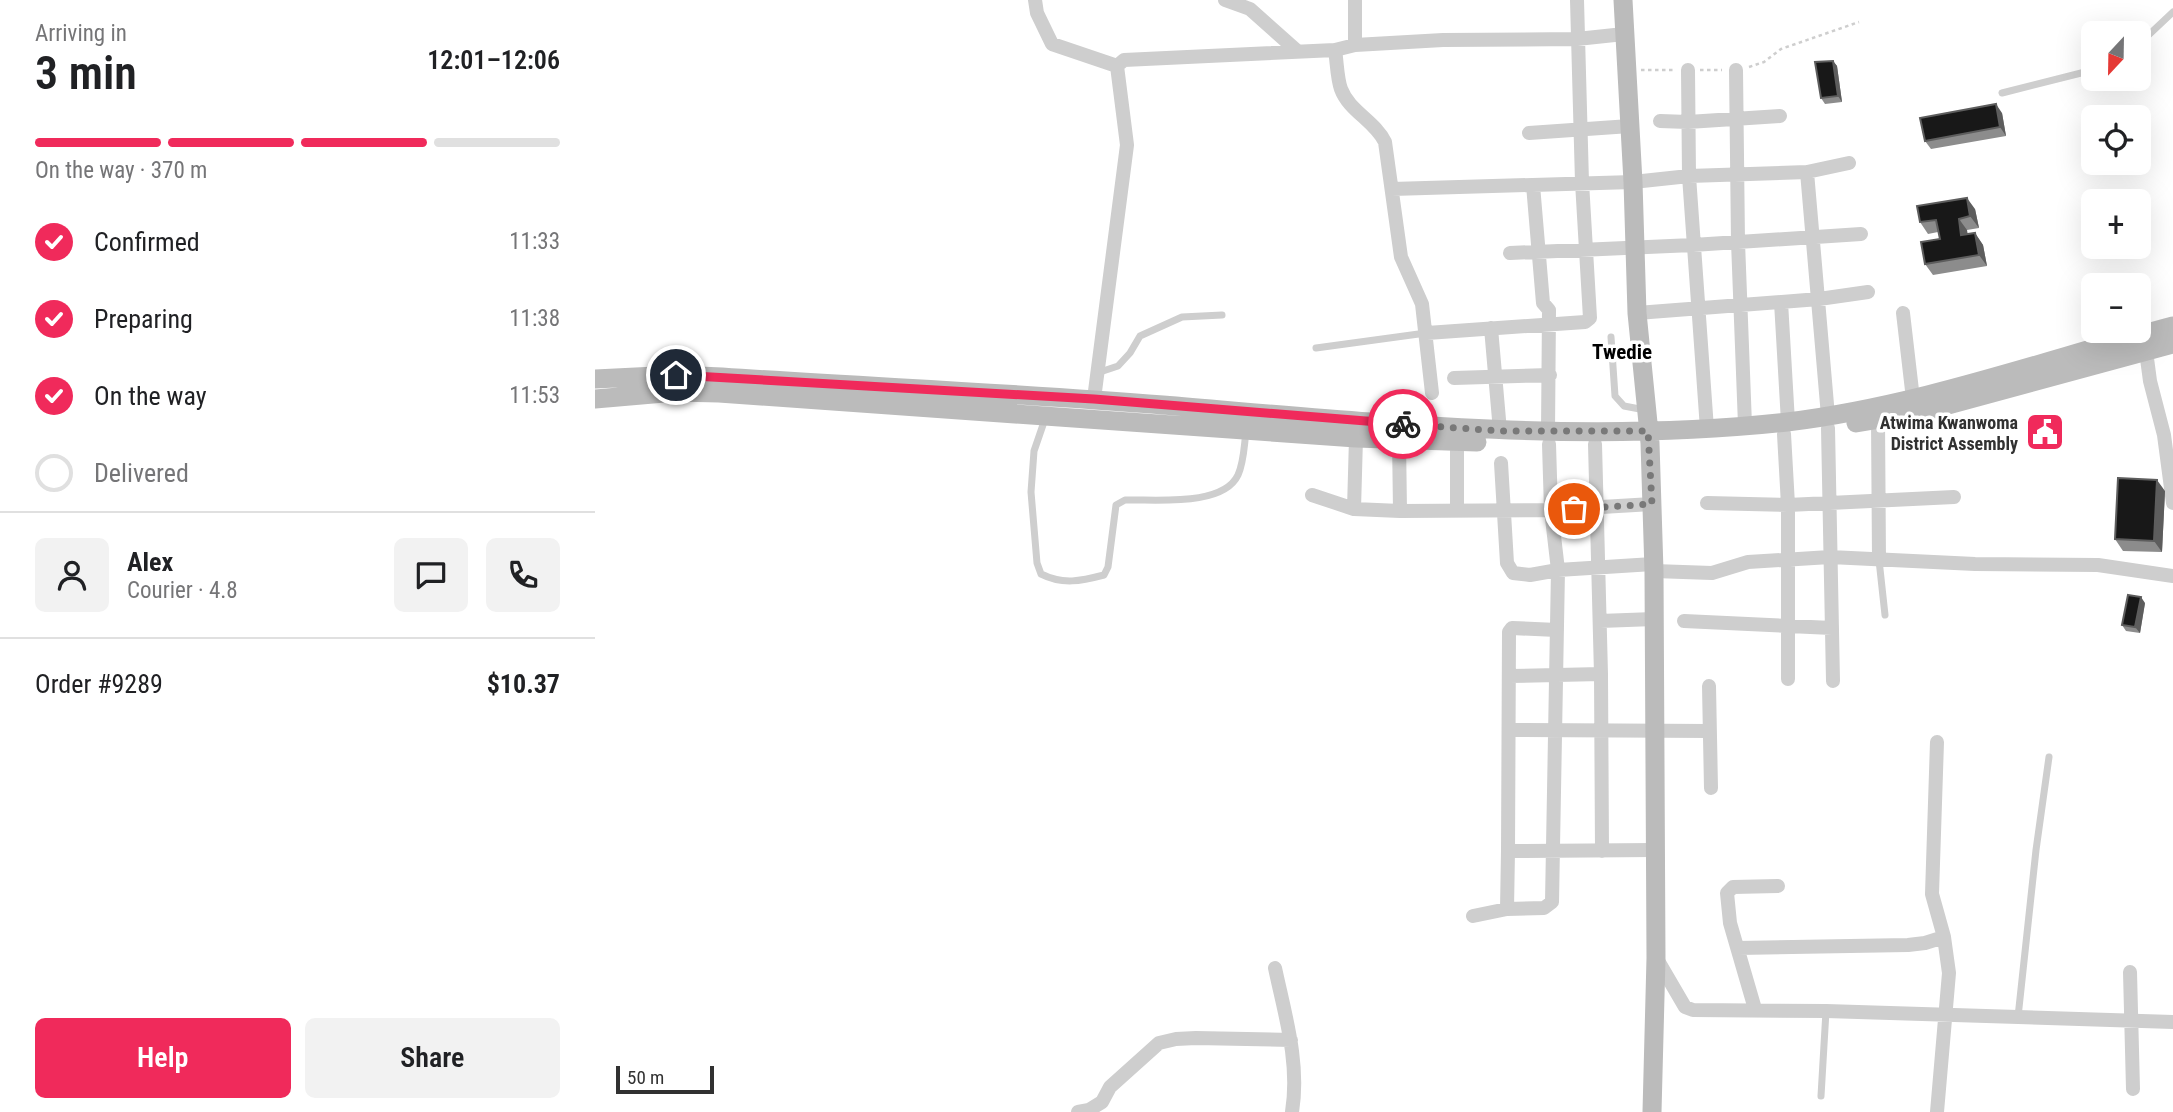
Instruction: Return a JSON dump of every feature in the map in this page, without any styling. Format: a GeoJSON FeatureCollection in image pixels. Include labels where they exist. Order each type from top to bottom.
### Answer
{"type":"FeatureCollection","features":[{"type":"Feature","properties":{"kind":"street"},"geometry":{"type":"LineString","coordinates":[[1035,0],[1037,13],[1052,44],[1117,66]]}},
{"type":"Feature","properties":{"kind":"street"},"geometry":{"type":"LineString","coordinates":[[1225,0],[1250,9],[1296,50]]}},
{"type":"Feature","properties":{"kind":"street"},"geometry":{"type":"LineString","coordinates":[[1355,45],[1356,0]]}},
{"type":"Feature","properties":{"kind":"street"},"geometry":{"type":"LineString","coordinates":[[1427,333],[1585,322],[1590,318],[1582,182],[1577,0]]}},
{"type":"Feature","properties":{"kind":"street"},"geometry":{"type":"LineString","coordinates":[[1623,0],[1637,313],[1649,437],[1654,567],[1656,958],[1652,1112]]}},
{"type":"Feature","properties":{"kind":"street"},"geometry":{"type":"LineString","coordinates":[[1117,66],[1123,60],[1335,50],[1355,45],[1455,40],[1577,40],[1625,34]]}},
{"type":"Feature","properties":{"kind":"street"},"geometry":{"type":"LineString","coordinates":[[1335,50],[1341,90],[1355,109],[1381,133],[1385,142],[1401,257],[1419,295],[1427,333],[1432,393]]}},
{"type":"Feature","properties":{"kind":"street"},"geometry":{"type":"LineString","coordinates":[[1094,399],[1100,372],[1127,145],[1117,66]]}},
{"type":"Feature","properties":{"kind":"street"},"geometry":{"type":"LineString","coordinates":[[1688,69],[1689,176],[1707,429]]}},
{"type":"Feature","properties":{"kind":"street"},"geometry":{"type":"LineString","coordinates":[[1736,69],[1738,242],[1745,425]]}},
{"type":"Feature","properties":{"kind":"street"},"geometry":{"type":"LineString","coordinates":[[1660,121],[1688,122],[1780,116]]}},
{"type":"Feature","properties":{"kind":"street"},"geometry":{"type":"LineString","coordinates":[[1529,133],[1630,126]]}},
{"type":"Feature","properties":{"kind":"street"},"geometry":{"type":"LineString","coordinates":[[1392,189],[1633,182],[1689,176],[1807,172],[1849,163]]}},
{"type":"Feature","properties":{"kind":"street"},"geometry":{"type":"LineString","coordinates":[[1807,172],[1828,422],[1833,681]]}},
{"type":"Feature","properties":{"kind":"street"},"geometry":{"type":"LineString","coordinates":[[1473,916],[1507,909],[1544,908],[1552,902],[1559,570],[1551,510],[1550,324],[1549,310],[1543,303],[1533,185]]}},
{"type":"Feature","properties":{"kind":"street"},"geometry":{"type":"LineString","coordinates":[[1510,253],[1861,234]]}},
{"type":"Feature","properties":{"kind":"street"},"geometry":{"type":"LineString","coordinates":[[1637,313],[1819,299],[1868,292]]}},
{"type":"Feature","properties":{"kind":"street"},"geometry":{"type":"LineString","coordinates":[[1781,302],[1788,505],[1788,679]]}},
{"type":"Feature","properties":{"kind":"street"},"geometry":{"type":"LineString","coordinates":[[1903,313],[1913,399]]}},
{"type":"Feature","properties":{"kind":"street"},"geometry":{"type":"LineString","coordinates":[[1828,422],[2173,326]]}},
{"type":"Feature","properties":{"kind":"street"},"geometry":{"type":"LineString","coordinates":[[1491,328],[1500,431]]}},
{"type":"Feature","properties":{"kind":"street"},"geometry":{"type":"LineString","coordinates":[[595,399],[675,392],[719,393],[1356,438],[1457,441],[1649,437],[1707,441],[1828,422],[1878,420],[1934,409],[2173,344]]}},
{"type":"Feature","properties":{"kind":"street"},"geometry":{"type":"LineString","coordinates":[[2146,351],[2150,382],[2164,435],[2173,498]]}},
{"type":"Feature","properties":{"kind":"street"},"geometry":{"type":"LineString","coordinates":[[595,379],[687,375],[1094,399],[1500,431],[1595,444],[1745,425],[1786,428]]}},
{"type":"Feature","properties":{"kind":"street"},"geometry":{"type":"LineString","coordinates":[[1454,378],[1550,375]]}},
{"type":"Feature","properties":{"kind":"street"},"geometry":{"type":"LineString","coordinates":[[1878,420],[1879,560]]}},
{"type":"Feature","properties":{"kind":"street"},"geometry":{"type":"LineString","coordinates":[[1354,509],[1356,438]]}},
{"type":"Feature","properties":{"kind":"street"},"geometry":{"type":"LineString","coordinates":[[1399,439],[1400,511]]}},
{"type":"Feature","properties":{"kind":"street"},"geometry":{"type":"LineString","coordinates":[[1457,441],[1457,511]]}},
{"type":"Feature","properties":{"kind":"street"},"geometry":{"type":"LineString","coordinates":[[1595,444],[1602,851]]}},
{"type":"Feature","properties":{"kind":"street"},"geometry":{"type":"LineString","coordinates":[[1501,463],[1507,563],[1513,573],[1530,575],[1559,570],[1654,567],[1712,573],[1748,562],[1830,557],[1975,564],[2098,565],[2173,576]]}},
{"type":"Feature","properties":{"kind":"street"},"geometry":{"type":"LineString","coordinates":[[1312,495],[1354,509],[1400,511],[1551,510],[1652,504]]}},
{"type":"Feature","properties":{"kind":"street"},"geometry":{"type":"LineString","coordinates":[[1707,503],[1788,505],[1954,497]]}},
{"type":"Feature","properties":{"kind":"street"},"geometry":{"type":"LineString","coordinates":[[1600,621],[1654,619]]}},
{"type":"Feature","properties":{"kind":"street"},"geometry":{"type":"LineString","coordinates":[[1685,621],[1832,628]]}},
{"type":"Feature","properties":{"kind":"street"},"geometry":{"type":"LineString","coordinates":[[1507,909],[1509,632],[1512,628],[1557,630]]}},
{"type":"Feature","properties":{"kind":"street"},"geometry":{"type":"LineString","coordinates":[[1509,677],[1601,674]]}},
{"type":"Feature","properties":{"kind":"street"},"geometry":{"type":"LineString","coordinates":[[1709,686],[1711,788]]}},
{"type":"Feature","properties":{"kind":"street"},"geometry":{"type":"LineString","coordinates":[[1509,730],[1710,731]]}},
{"type":"Feature","properties":{"kind":"street"},"geometry":{"type":"LineString","coordinates":[[1937,742],[1932,894],[1944,937],[1949,973],[1937,1112]]}},
{"type":"Feature","properties":{"kind":"street"},"geometry":{"type":"LineString","coordinates":[[1508,851],[1654,850]]}},
{"type":"Feature","properties":{"kind":"street"},"geometry":{"type":"LineString","coordinates":[[1755,1009],[1730,923],[1727,893],[1733,887],[1778,886]]}},
{"type":"Feature","properties":{"kind":"street"},"geometry":{"type":"LineString","coordinates":[[1738,948],[1908,945],[1944,937]]}},
{"type":"Feature","properties":{"kind":"street"},"geometry":{"type":"LineString","coordinates":[[1656,958],[1685,1007],[1693,1010],[1755,1009],[2173,1022]]}},
{"type":"Feature","properties":{"kind":"street"},"geometry":{"type":"LineString","coordinates":[[1275,968],[1290,1040],[1295,1095],[1292,1112]]}},
{"type":"Feature","properties":{"kind":"street"},"geometry":{"type":"LineString","coordinates":[[2130,972],[2133,1088]]}},
{"type":"Feature","properties":{"kind":"street"},"geometry":{"type":"LineString","coordinates":[[1087,1111],[1102,1102],[1110,1087],[1160,1043],[1196,1038],[1290,1040]]}},
{"type":"Feature","properties":{"kind":"lane"},"geometry":{"type":"LineString","coordinates":[[2151,33],[2173,12]]}},
{"type":"Feature","properties":{"kind":"lane"},"geometry":{"type":"LineString","coordinates":[[2002,93],[2081,73]]}},
{"type":"Feature","properties":{"kind":"lane"},"geometry":{"type":"LineString","coordinates":[[1100,372],[1118,366],[1140,336],[1182,317],[1222,315]]}},
{"type":"Feature","properties":{"kind":"lane"},"geometry":{"type":"LineString","coordinates":[[1316,348],[1427,333]]}},
{"type":"Feature","properties":{"kind":"lane"},"geometry":{"type":"LineString","coordinates":[[1611,337],[1615,396],[1624,406],[1646,411]]}},
{"type":"Feature","properties":{"kind":"lane"},"geometry":{"type":"LineString","coordinates":[[1046,415],[1032,465],[1031,492],[1037,563],[1041,574],[1052,580],[1076,582],[1104,575],[1108,567],[1116,505],[1125,500],[1192,499],[1228,488],[1237,476],[1247,430]]}},
{"type":"Feature","properties":{"kind":"lane"},"geometry":{"type":"LineString","coordinates":[[1879,560],[1885,615]]}},
{"type":"Feature","properties":{"kind":"lane"},"geometry":{"type":"LineString","coordinates":[[2018,1017],[2049,757]]}},
{"type":"Feature","properties":{"kind":"lane"},"geometry":{"type":"LineString","coordinates":[[1821,1096],[1826,1011]]}},
{"type":"Feature","properties":{"kind":"path"},"geometry":{"type":"LineString","coordinates":[[1627,71],[1736,69],[1764,62],[1781,49],[1859,22]]}},
{"type":"Feature","properties":{"kind":"building"},"geometry":{"type":"Polygon","coordinates":[[[1833,61],[1838,96],[1821,98],[1815,62],[1833,61]]]}},
{"type":"Feature","properties":{"kind":"building"},"geometry":{"type":"Polygon","coordinates":[[[1996,104],[2000,127],[1925,141],[1920,118],[1996,104]]]}},
{"type":"Feature","properties":{"kind":"building"},"geometry":{"type":"Polygon","coordinates":[[[1967,198],[1970,216],[1959,219],[1961,235],[1975,233],[1979,255],[1925,264],[1921,242],[1940,239],[1936,220],[1920,222],[1917,206],[1967,198]]]}},
{"type":"Feature","properties":{"kind":"building"},"geometry":{"type":"Polygon","coordinates":[[[2118,478],[2157,480],[2154,541],[2115,539],[2118,478]]]}},
{"type":"Feature","properties":{"kind":"building"},"geometry":{"type":"Polygon","coordinates":[[[2128,595],[2141,597],[2135,627],[2122,625],[2128,595]]]}},
{"type":"Feature","properties":{"kind":"way so far"},"geometry":{"type":"LineString","coordinates":[[1403,424],[1500,431],[1648,431],[1652,504],[1574,509]]}},
{"type":"Feature","properties":{"kind":"place","name":"Atwima Kwanwoma District Assembly"},"geometry":{"type":"Point","coordinates":[2045,432]}},
{"type":"Feature","properties":{"kind":"district","name":"Twedie"},"geometry":{"type":"Point","coordinates":[1622,352]}},
{"type":"Feature","properties":{"kind":"route"},"geometry":{"type":"LineString","coordinates":[[676,375],[1094,399],[1403,424]]}}]}
